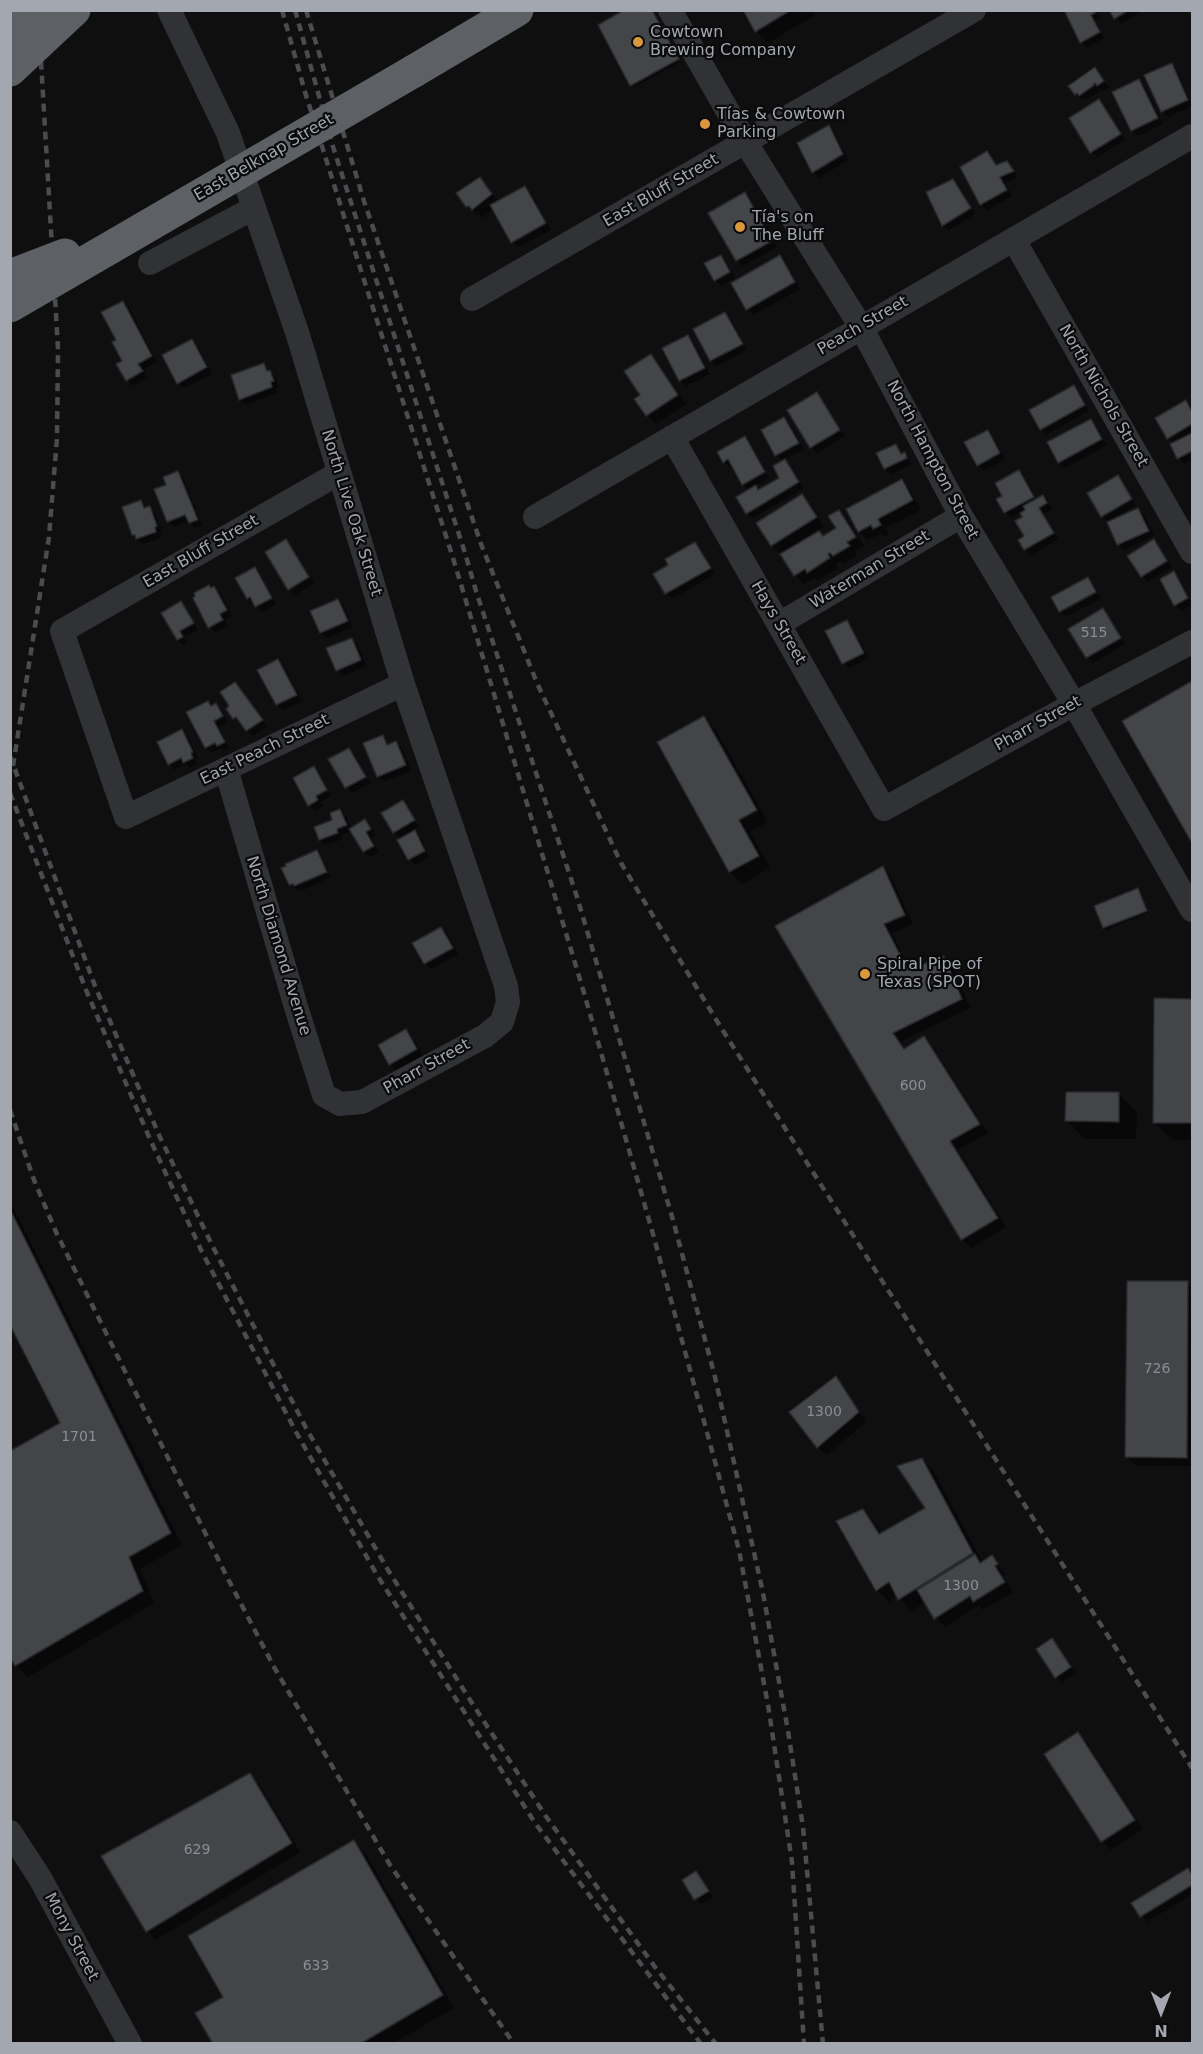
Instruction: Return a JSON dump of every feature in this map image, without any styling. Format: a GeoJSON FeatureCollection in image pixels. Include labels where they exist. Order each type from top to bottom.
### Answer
{"type":"FeatureCollection","features":[{"type":"Feature","properties":{"kind":"highway"},"geometry":{"type":"LineString","coordinates":[[10,30],[43,10]]}},
{"type":"Feature","properties":{"kind":"highway"},"geometry":{"type":"LineString","coordinates":[[10,70],[74,10]]}},
{"type":"Feature","properties":{"kind":"highway","name":"East Belknap Street"},"geometry":{"type":"LineString","coordinates":[[10,306],[517,10]]}},
{"type":"Feature","properties":{"kind":"highway"},"geometry":{"type":"LineString","coordinates":[[10,276],[124,230],[201,194]]}},
{"type":"Feature","properties":{"kind":"street","name":"North Live Oak Street"},"geometry":{"type":"LineString","coordinates":[[169,10],[228,133],[297,332],[403,684],[506,986],[508,1002],[502,1022]]}},
{"type":"Feature","properties":{"kind":"street","name":"North Hampton Street"},"geometry":{"type":"LineString","coordinates":[[670,10],[746,143],[861,327],[961,516],[1074,704],[1192,910]]}},
{"type":"Feature","properties":{"kind":"street","name":"East Bluff Street"},"geometry":{"type":"LineString","coordinates":[[472,299],[974,10]]}},
{"type":"Feature","properties":{"kind":"street","name":"Peach Street"},"geometry":{"type":"LineString","coordinates":[[535,517],[861,327],[1191,141]]}},
{"type":"Feature","properties":{"kind":"street"},"geometry":{"type":"LineString","coordinates":[[150,263],[254,208]]}},
{"type":"Feature","properties":{"kind":"street","name":"North Nichols Street"},"geometry":{"type":"LineString","coordinates":[[1014,240],[1192,552]]}},
{"type":"Feature","properties":{"kind":"street","name":"Hays Street"},"geometry":{"type":"LineString","coordinates":[[672,437],[884,809]]}},
{"type":"Feature","properties":{"kind":"street","name":"East Bluff Street"},"geometry":{"type":"LineString","coordinates":[[126,817],[62,631],[339,473]]}},
{"type":"Feature","properties":{"kind":"street","name":"Waterman Street"},"geometry":{"type":"LineString","coordinates":[[779,624],[961,516]]}},
{"type":"Feature","properties":{"kind":"street","name":"Pharr Street"},"geometry":{"type":"LineString","coordinates":[[884,809],[1192,642]]}},
{"type":"Feature","properties":{"kind":"street","name":"East Peach Street"},"geometry":{"type":"LineString","coordinates":[[126,817],[403,684]]}},
{"type":"Feature","properties":{"kind":"street","name":"North Diamond Avenue"},"geometry":{"type":"LineString","coordinates":[[226,769],[324,1095],[340,1104],[349,1103]]}},
{"type":"Feature","properties":{"kind":"street","name":"Pharr Street"},"geometry":{"type":"LineString","coordinates":[[349,1103],[362,1102],[485,1036],[502,1022]]}},
{"type":"Feature","properties":{"kind":"street","name":"Mony Street"},"geometry":{"type":"LineString","coordinates":[[10,1832],[40,1878],[130,2043]]}},
{"type":"Feature","properties":{"kind":"building","name":"Cowtown Brewing Company"},"geometry":{"type":"Polygon","coordinates":[[[624,10],[652,10],[679,59],[630,86],[598,25],[624,10]]]}},
{"type":"Feature","properties":{"kind":"building"},"geometry":{"type":"Polygon","coordinates":[[[743,10],[791,10],[755,32],[743,10]]]}},
{"type":"Feature","properties":{"kind":"building"},"geometry":{"type":"Polygon","coordinates":[[[1064,10],[1094,10],[1095,13],[1091,15],[1100,32],[1080,43],[1064,10]]]}},
{"type":"Feature","properties":{"kind":"building"},"geometry":{"type":"Polygon","coordinates":[[[1109,10],[1129,10],[1114,19],[1109,10]]]}},
{"type":"Feature","properties":{"kind":"building"},"geometry":{"type":"Polygon","coordinates":[[[1172,63],[1188,100],[1161,112],[1144,75],[1172,63]]]}},
{"type":"Feature","properties":{"kind":"building"},"geometry":{"type":"Polygon","coordinates":[[[1095,67],[1104,81],[1097,86],[1095,83],[1079,96],[1077,93],[1075,95],[1068,86],[1095,67]]]}},
{"type":"Feature","properties":{"kind":"building"},"geometry":{"type":"Polygon","coordinates":[[[1139,79],[1158,118],[1131,131],[1112,92],[1139,79]]]}},
{"type":"Feature","properties":{"kind":"building"},"geometry":{"type":"Polygon","coordinates":[[[1099,99],[1121,134],[1090,153],[1069,118],[1099,99]]]}},
{"type":"Feature","properties":{"kind":"building"},"geometry":{"type":"Polygon","coordinates":[[[829,125],[843,154],[812,173],[797,143],[829,125]]]}},
{"type":"Feature","properties":{"kind":"building"},"geometry":{"type":"Polygon","coordinates":[[[987,151],[996,165],[1007,161],[1014,171],[1000,177],[1007,190],[980,205],[960,167],[987,151]]]}},
{"type":"Feature","properties":{"kind":"building"},"geometry":{"type":"Polygon","coordinates":[[[480,177],[492,194],[472,210],[469,206],[466,207],[456,193],[480,177]]]}},
{"type":"Feature","properties":{"kind":"building"},"geometry":{"type":"Polygon","coordinates":[[[953,179],[971,208],[942,226],[926,192],[953,179]]]}},
{"type":"Feature","properties":{"kind":"building"},"geometry":{"type":"Polygon","coordinates":[[[525,186],[546,223],[511,243],[490,205],[525,186]]]}},
{"type":"Feature","properties":{"kind":"building"},"geometry":{"type":"Polygon","coordinates":[[[745,192],[772,241],[736,261],[708,213],[745,192]]]}},
{"type":"Feature","properties":{"kind":"building"},"geometry":{"type":"Polygon","coordinates":[[[721,255],[730,272],[714,281],[704,263],[721,255]]]}},
{"type":"Feature","properties":{"kind":"building"},"geometry":{"type":"Polygon","coordinates":[[[780,255],[795,282],[746,310],[731,283],[780,255]]]}},
{"type":"Feature","properties":{"kind":"building"},"geometry":{"type":"Polygon","coordinates":[[[123,301],[152,356],[138,364],[143,371],[126,381],[116,364],[122,361],[112,342],[116,340],[101,312],[123,301]]]}},
{"type":"Feature","properties":{"kind":"building"},"geometry":{"type":"Polygon","coordinates":[[[725,312],[743,344],[710,361],[693,329],[725,312]]]}},
{"type":"Feature","properties":{"kind":"building"},"geometry":{"type":"Polygon","coordinates":[[[688,335],[705,368],[679,381],[662,348],[688,335]]]}},
{"type":"Feature","properties":{"kind":"building"},"geometry":{"type":"Polygon","coordinates":[[[192,339],[207,367],[177,384],[162,355],[192,339]]]}},
{"type":"Feature","properties":{"kind":"building"},"geometry":{"type":"Polygon","coordinates":[[[651,354],[678,395],[646,416],[634,399],[640,395],[624,371],[651,354]]]}},
{"type":"Feature","properties":{"kind":"building"},"geometry":{"type":"Polygon","coordinates":[[[264,363],[267,371],[270,370],[274,381],[271,382],[272,387],[239,400],[231,375],[264,363]]]}},
{"type":"Feature","properties":{"kind":"building"},"geometry":{"type":"Polygon","coordinates":[[[1074,385],[1085,405],[1040,430],[1029,410],[1074,385]]]}},
{"type":"Feature","properties":{"kind":"building"},"geometry":{"type":"Polygon","coordinates":[[[817,392],[840,430],[810,448],[787,410],[817,392]]]}},
{"type":"Feature","properties":{"kind":"building"},"geometry":{"type":"Polygon","coordinates":[[[1186,400],[1192,412],[1192,424],[1167,439],[1155,418],[1186,400]]]}},
{"type":"Feature","properties":{"kind":"building"},"geometry":{"type":"Polygon","coordinates":[[[784,417],[799,443],[775,456],[761,430],[784,417]]]}},
{"type":"Feature","properties":{"kind":"building"},"geometry":{"type":"Polygon","coordinates":[[[1091,419],[1102,439],[1058,463],[1047,442],[1091,419]]]}},
{"type":"Feature","properties":{"kind":"building"},"geometry":{"type":"Polygon","coordinates":[[[988,430],[1000,453],[977,466],[964,442],[988,430]]]}},
{"type":"Feature","properties":{"kind":"building"},"geometry":{"type":"Polygon","coordinates":[[[1192,433],[1192,451],[1177,459],[1170,444],[1192,433]]]}},
{"type":"Feature","properties":{"kind":"building"},"geometry":{"type":"Polygon","coordinates":[[[745,436],[765,472],[742,485],[728,459],[723,463],[717,452],[745,436]]]}},
{"type":"Feature","properties":{"kind":"building"},"geometry":{"type":"Polygon","coordinates":[[[896,444],[901,454],[905,452],[907,458],[884,469],[876,453],[896,444]]]}},
{"type":"Feature","properties":{"kind":"building"},"geometry":{"type":"Polygon","coordinates":[[[785,459],[799,482],[746,514],[736,497],[756,485],[758,490],[779,478],[773,466],[785,459]]]}},
{"type":"Feature","properties":{"kind":"building"},"geometry":{"type":"Polygon","coordinates":[[[1019,470],[1034,497],[1004,513],[996,499],[1002,496],[995,483],[1019,470]]]}},
{"type":"Feature","properties":{"kind":"building"},"geometry":{"type":"Polygon","coordinates":[[[178,471],[198,520],[189,523],[185,515],[167,522],[154,489],[166,485],[163,477],[178,471]]]}},
{"type":"Feature","properties":{"kind":"building"},"geometry":{"type":"Polygon","coordinates":[[[1118,475],[1132,499],[1101,517],[1087,493],[1118,475]]]}},
{"type":"Feature","properties":{"kind":"building"},"geometry":{"type":"Polygon","coordinates":[[[902,479],[913,500],[878,519],[881,525],[873,529],[871,525],[858,532],[846,509],[902,479]]]}},
{"type":"Feature","properties":{"kind":"building"},"geometry":{"type":"Polygon","coordinates":[[[802,494],[817,517],[771,546],[756,523],[802,494]]]}},
{"type":"Feature","properties":{"kind":"building"},"geometry":{"type":"Polygon","coordinates":[[[1043,495],[1047,503],[1039,508],[1054,533],[1024,550],[1018,540],[1024,536],[1015,521],[1022,517],[1020,513],[1025,510],[1023,506],[1043,495]]]}},
{"type":"Feature","properties":{"kind":"building"},"geometry":{"type":"Polygon","coordinates":[[[141,500],[144,508],[150,506],[157,526],[155,527],[156,532],[136,539],[135,535],[132,535],[122,507],[141,500]]]}},
{"type":"Feature","properties":{"kind":"building"},"geometry":{"type":"Polygon","coordinates":[[[1138,508],[1149,531],[1117,545],[1107,522],[1138,508]]]}},
{"type":"Feature","properties":{"kind":"building"},"geometry":{"type":"Polygon","coordinates":[[[839,510],[856,537],[847,542],[850,546],[833,556],[828,554],[830,558],[807,573],[805,569],[794,576],[780,554],[819,531],[823,536],[836,528],[828,516],[839,510]]]}},
{"type":"Feature","properties":{"kind":"building"},"geometry":{"type":"Polygon","coordinates":[[[286,539],[309,577],[288,590],[265,552],[286,539]]]}},
{"type":"Feature","properties":{"kind":"building"},"geometry":{"type":"Polygon","coordinates":[[[1154,539],[1167,561],[1141,577],[1127,556],[1154,539]]]}},
{"type":"Feature","properties":{"kind":"building"},"geometry":{"type":"Polygon","coordinates":[[[695,542],[711,568],[665,594],[653,574],[668,565],[665,559],[695,542]]]}},
{"type":"Feature","properties":{"kind":"building"},"geometry":{"type":"Polygon","coordinates":[[[255,567],[272,598],[255,607],[250,597],[247,599],[235,578],[255,567]]]}},
{"type":"Feature","properties":{"kind":"building"},"geometry":{"type":"Polygon","coordinates":[[[1174,571],[1188,598],[1174,606],[1160,579],[1174,571]]]}},
{"type":"Feature","properties":{"kind":"building"},"geometry":{"type":"Polygon","coordinates":[[[1088,577],[1096,592],[1059,612],[1051,597],[1088,577]]]}},
{"type":"Feature","properties":{"kind":"building"},"geometry":{"type":"Polygon","coordinates":[[[209,585],[211,588],[214,586],[227,610],[220,614],[223,620],[208,628],[193,598],[194,593],[209,585]]]}},
{"type":"Feature","properties":{"kind":"building"},"geometry":{"type":"Polygon","coordinates":[[[338,599],[348,621],[320,633],[310,611],[338,599]]]}},
{"type":"Feature","properties":{"kind":"building"},"geometry":{"type":"Polygon","coordinates":[[[181,601],[194,623],[180,631],[183,637],[177,640],[161,613],[181,601]]]}},
{"type":"Feature","properties":{"kind":"building"},"geometry":{"type":"Polygon","coordinates":[[[1103,608],[1121,638],[1086,658],[1068,629],[1103,608]]]}},
{"type":"Feature","properties":{"kind":"building"},"geometry":{"type":"Polygon","coordinates":[[[847,620],[864,653],[842,664],[825,631],[847,620]]]}},
{"type":"Feature","properties":{"kind":"building"},"geometry":{"type":"Polygon","coordinates":[[[352,638],[361,660],[336,671],[326,648],[352,638]]]}},
{"type":"Feature","properties":{"kind":"building"},"geometry":{"type":"Polygon","coordinates":[[[278,659],[297,695],[276,705],[257,670],[278,659]]]}},
{"type":"Feature","properties":{"kind":"building"},"geometry":{"type":"Polygon","coordinates":[[[1192,681],[1192,843],[1122,721],[1192,681]]]}},
{"type":"Feature","properties":{"kind":"building"},"geometry":{"type":"Polygon","coordinates":[[[235,682],[263,720],[246,731],[236,717],[233,719],[226,709],[229,706],[220,692],[235,682]]]}},
{"type":"Feature","properties":{"kind":"building"},"geometry":{"type":"Polygon","coordinates":[[[208,701],[211,706],[216,703],[223,716],[214,721],[225,742],[217,746],[215,743],[205,748],[186,712],[208,701]]]}},
{"type":"Feature","properties":{"kind":"building"},"geometry":{"type":"Polygon","coordinates":[[[704,716],[757,810],[739,820],[759,856],[729,872],[657,742],[704,716]]]}},
{"type":"Feature","properties":{"kind":"building"},"geometry":{"type":"Polygon","coordinates":[[[182,729],[193,752],[191,753],[193,758],[183,763],[181,758],[168,765],[157,742],[182,729]]]}},
{"type":"Feature","properties":{"kind":"building"},"geometry":{"type":"Polygon","coordinates":[[[383,735],[387,745],[396,741],[406,765],[377,777],[363,743],[383,735]]]}},
{"type":"Feature","properties":{"kind":"building"},"geometry":{"type":"Polygon","coordinates":[[[349,748],[366,777],[345,788],[328,759],[349,748]]]}},
{"type":"Feature","properties":{"kind":"building"},"geometry":{"type":"Polygon","coordinates":[[[314,766],[327,790],[316,796],[318,800],[308,806],[293,778],[314,766]]]}},
{"type":"Feature","properties":{"kind":"building"},"geometry":{"type":"Polygon","coordinates":[[[403,800],[415,820],[393,833],[381,813],[403,800]]]}},
{"type":"Feature","properties":{"kind":"building"},"geometry":{"type":"Polygon","coordinates":[[[340,809],[347,825],[337,829],[338,833],[319,840],[314,827],[332,820],[330,813],[340,809]]]}},
{"type":"Feature","properties":{"kind":"building"},"geometry":{"type":"Polygon","coordinates":[[[365,819],[371,829],[366,832],[374,846],[363,852],[349,829],[365,819]]]}},
{"type":"Feature","properties":{"kind":"building"},"geometry":{"type":"Polygon","coordinates":[[[415,830],[425,851],[408,860],[397,840],[415,830]]]}},
{"type":"Feature","properties":{"kind":"building"},"geometry":{"type":"Polygon","coordinates":[[[317,850],[327,872],[294,886],[289,885],[281,868],[317,850]]]}},
{"type":"Feature","properties":{"kind":"building"},"geometry":{"type":"Polygon","coordinates":[[[883,866],[905,915],[884,924],[908,970],[944,956],[962,999],[893,1033],[904,1049],[924,1036],[980,1124],[950,1141],[998,1218],[961,1240],[775,926],[883,866]]]}},
{"type":"Feature","properties":{"kind":"building"},"geometry":{"type":"Polygon","coordinates":[[[1138,888],[1147,911],[1103,928],[1094,906],[1138,888]]]}},
{"type":"Feature","properties":{"kind":"building"},"geometry":{"type":"Polygon","coordinates":[[[441,927],[453,948],[424,964],[412,943],[441,927]]]}},
{"type":"Feature","properties":{"kind":"building"},"geometry":{"type":"Polygon","coordinates":[[[1154,998],[1192,999],[1192,1123],[1153,1123],[1154,998]]]}},
{"type":"Feature","properties":{"kind":"building"},"geometry":{"type":"Polygon","coordinates":[[[406,1029],[417,1049],[389,1065],[378,1045],[406,1029]]]}},
{"type":"Feature","properties":{"kind":"building"},"geometry":{"type":"Polygon","coordinates":[[[1066,1092],[1119,1092],[1119,1122],[1065,1121],[1066,1092]]]}},
{"type":"Feature","properties":{"kind":"building"},"geometry":{"type":"Polygon","coordinates":[[[10,1209],[171,1533],[129,1557],[143,1591],[15,1666],[10,1658],[10,1451],[60,1423],[10,1325],[10,1209]]]}},
{"type":"Feature","properties":{"kind":"building"},"geometry":{"type":"Polygon","coordinates":[[[1127,1281],[1188,1281],[1187,1458],[1125,1457],[1127,1281]]]}},
{"type":"Feature","properties":{"kind":"building"},"geometry":{"type":"Polygon","coordinates":[[[836,1376],[859,1412],[817,1448],[789,1412],[836,1376]]]}},
{"type":"Feature","properties":{"kind":"building"},"geometry":{"type":"Polygon","coordinates":[[[922,1458],[973,1553],[898,1600],[889,1582],[876,1591],[836,1521],[863,1509],[879,1534],[925,1508],[897,1466],[922,1458]]]}},
{"type":"Feature","properties":{"kind":"building"},"geometry":{"type":"Polygon","coordinates":[[[975,1554],[980,1563],[992,1555],[998,1564],[995,1566],[1005,1582],[973,1602],[970,1596],[934,1619],[917,1590],[975,1554]]]}},
{"type":"Feature","properties":{"kind":"building"},"geometry":{"type":"Polygon","coordinates":[[[1052,1638],[1071,1667],[1055,1678],[1036,1649],[1052,1638]]]}},
{"type":"Feature","properties":{"kind":"building"},"geometry":{"type":"Polygon","coordinates":[[[1078,1732],[1135,1820],[1101,1842],[1044,1754],[1078,1732]]]}},
{"type":"Feature","properties":{"kind":"building"},"geometry":{"type":"Polygon","coordinates":[[[250,1773],[292,1843],[146,1932],[101,1856],[250,1773]]]}},
{"type":"Feature","properties":{"kind":"building"},"geometry":{"type":"Polygon","coordinates":[[[354,1840],[443,1995],[360,2044],[213,2044],[195,2013],[223,1997],[188,1936],[354,1840]]]}},
{"type":"Feature","properties":{"kind":"building"},"geometry":{"type":"Polygon","coordinates":[[[1188,1868],[1192,1875],[1192,1885],[1140,1917],[1131,1903],[1188,1868]]]}},
{"type":"Feature","properties":{"kind":"building"},"geometry":{"type":"Polygon","coordinates":[[[696,1871],[709,1891],[694,1900],[682,1880],[696,1871]]]}},
{"type":"Feature","properties":{"kind":"railway"},"geometry":{"type":"LineString","coordinates":[[13,766],[49,537],[57,438],[58,349],[38,10]]}},
{"type":"Feature","properties":{"kind":"railway"},"geometry":{"type":"LineString","coordinates":[[282,10],[305,92],[453,558],[584,993],[653,1234],[739,1550],[768,1705],[792,1862],[804,2044]]}},
{"type":"Feature","properties":{"kind":"railway"},"geometry":{"type":"LineString","coordinates":[[295,10],[334,150],[577,897],[673,1220],[715,1377],[763,1593],[788,1731],[803,1827],[823,2044]]}},
{"type":"Feature","properties":{"kind":"railway"},"geometry":{"type":"LineString","coordinates":[[306,10],[364,201],[481,544],[537,683],[621,863],[720,1026],[1192,1768]]}},
{"type":"Feature","properties":{"kind":"railway"},"geometry":{"type":"LineString","coordinates":[[10,756],[95,986],[159,1135],[212,1245],[306,1428],[388,1570],[545,1815],[655,1967],[716,2044]]}},
{"type":"Feature","properties":{"kind":"railway"},"geometry":{"type":"LineString","coordinates":[[10,793],[86,990],[149,1137],[202,1252],[296,1432],[377,1575],[535,1823],[701,2044]]}},
{"type":"Feature","properties":{"kind":"railway"},"geometry":{"type":"LineString","coordinates":[[10,1110],[34,1180],[56,1232],[274,1667],[390,1865],[514,2044]]}},
{"type":"Feature","properties":{"kind":"place","name":"Cowtown Brewing Company"},"geometry":{"type":"Point","coordinates":[638,42]}},
{"type":"Feature","properties":{"kind":"place","name":"Tías & Cowtown Parking"},"geometry":{"type":"Point","coordinates":[705,124]}},
{"type":"Feature","properties":{"kind":"place","name":"Tía's on The Bluff"},"geometry":{"type":"Point","coordinates":[740,227]}},
{"type":"Feature","properties":{"kind":"place","name":"Spiral Pipe of Texas (SPOT)"},"geometry":{"type":"Point","coordinates":[865,974]}}]}
